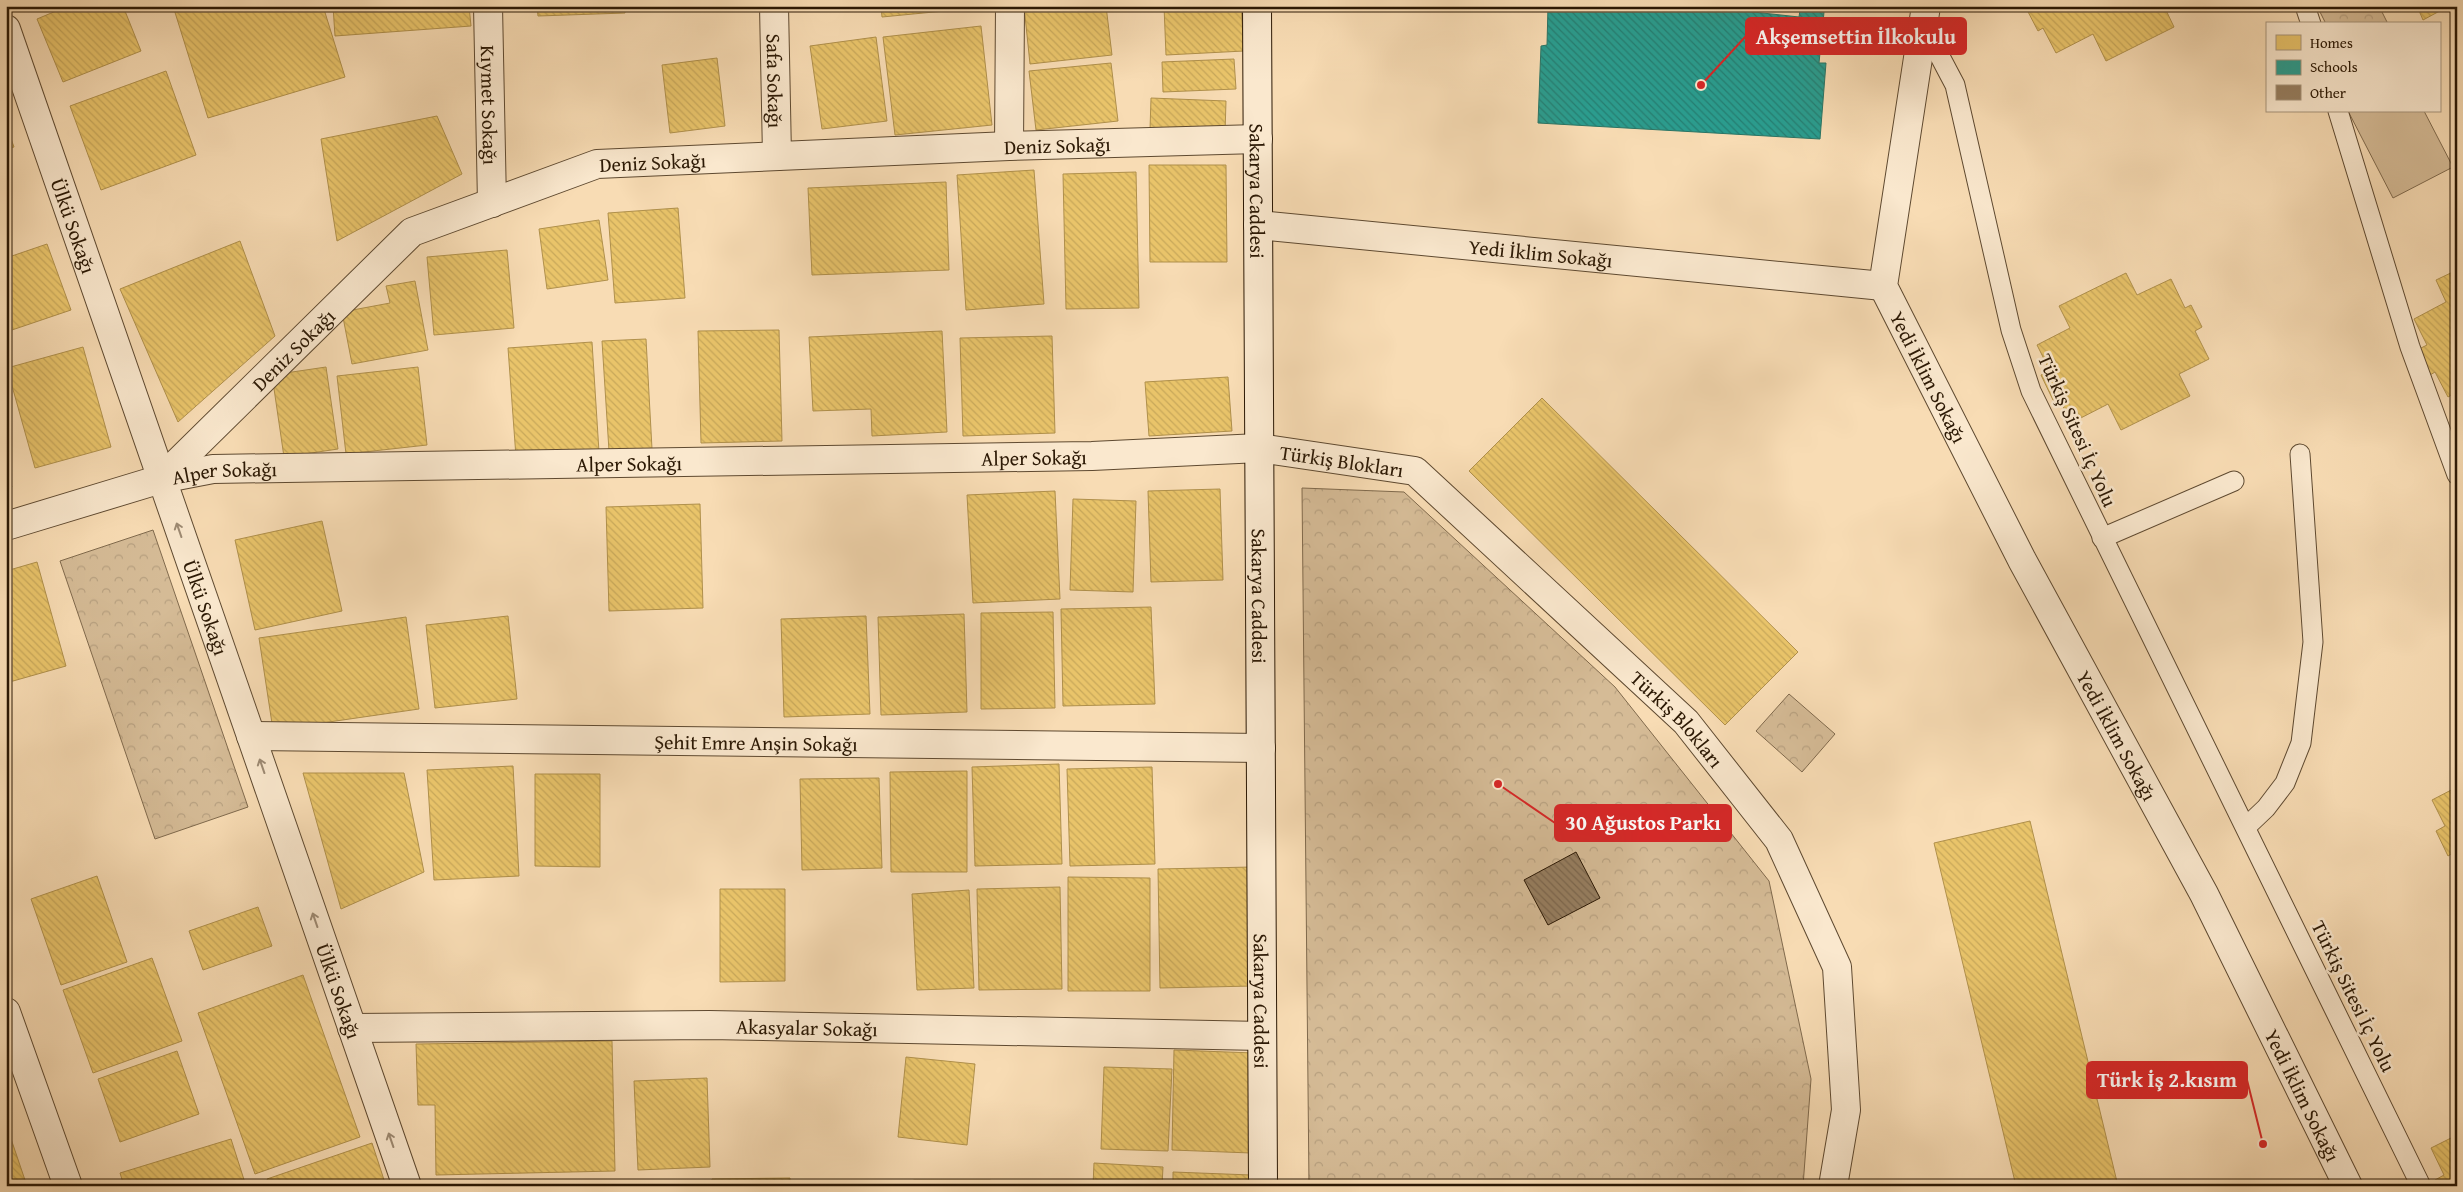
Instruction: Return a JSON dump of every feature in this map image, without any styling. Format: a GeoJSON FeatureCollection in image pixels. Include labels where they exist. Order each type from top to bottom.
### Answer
{"type":"FeatureCollection","features":[{"type":"Feature","properties":{"kind":"street","name":"Kıymet Sokağı"},"geometry":{"type":"LineString","coordinates":[[488,6],[492,203]]}},
{"type":"Feature","properties":{"kind":"street","name":"Safa Sokağı"},"geometry":{"type":"LineString","coordinates":[[774,6],[778,156]]}},
{"type":"Feature","properties":{"kind":"street"},"geometry":{"type":"LineString","coordinates":[[1009,146],[1010,6]]}},
{"type":"Feature","properties":{"kind":"street","name":"Sakarya Caddesi"},"geometry":{"type":"LineString","coordinates":[[1257,6],[1263,1186]]}},
{"type":"Feature","properties":{"kind":"street","name":"Yedi İklim Sokağı"},"geometry":{"type":"LineString","coordinates":[[1926,6],[1883,286],[2022,560],[2204,894],[2348,1186]]}},
{"type":"Feature","properties":{"kind":"street","name":"Ülkü Sokağı"},"geometry":{"type":"LineString","coordinates":[[6,29],[407,1186]]}},
{"type":"Feature","properties":{"kind":"street","name":"Deniz Sokağı"},"geometry":{"type":"LineString","coordinates":[[162,479],[306,339],[412,232],[596,164],[1009,146],[1258,139]]}},
{"type":"Feature","properties":{"kind":"street","name":"Yedi İklim Sokağı"},"geometry":{"type":"LineString","coordinates":[[1258,225],[1883,286]]}},
{"type":"Feature","properties":{"kind":"street","name":"Alper Sokağı"},"geometry":{"type":"LineString","coordinates":[[6,526],[162,479],[213,469],[1092,456],[1259,448]]}},
{"type":"Feature","properties":{"kind":"street","name":"Türkiş Blokları"},"geometry":{"type":"LineString","coordinates":[[1259,448],[1415,472],[1686,722],[1779,840],[1837,967],[1846,1110],[1833,1186]]}},
{"type":"Feature","properties":{"kind":"street","name":"Şehit Emre Anşin Sokağı"},"geometry":{"type":"LineString","coordinates":[[251,736],[1261,748]]}},
{"type":"Feature","properties":{"kind":"street"},"geometry":{"type":"LineString","coordinates":[[6,1012],[68,1186]]}},
{"type":"Feature","properties":{"kind":"street","name":"Akasyalar Sokağı"},"geometry":{"type":"LineString","coordinates":[[352,1028],[709,1025],[1262,1036]]}},
{"type":"Feature","properties":{"kind":"lane"},"geometry":{"type":"LineString","coordinates":[[2305,6],[2310,22]]}},
{"type":"Feature","properties":{"kind":"lane","name":"Türkiş Sitesi İç Yolu"},"geometry":{"type":"LineString","coordinates":[[1921,34],[1936,49],[1955,85],[2011,330],[2031,391],[2421,1186]]}},
{"type":"Feature","properties":{"kind":"lane"},"geometry":{"type":"LineString","coordinates":[[2338,112],[2410,348],[2457,474]]}},
{"type":"Feature","properties":{"kind":"lane"},"geometry":{"type":"LineString","coordinates":[[2246,827],[2266,808],[2285,783],[2301,743],[2313,642],[2300,454]]}},
{"type":"Feature","properties":{"kind":"lane"},"geometry":{"type":"LineString","coordinates":[[2102,538],[2234,481]]}},
{"type":"Feature","properties":{"kind":"green space"},"geometry":{"type":"Polygon","coordinates":[[[2317,6],[2379,6],[2387,22],[2325,22],[2317,6]]]}},
{"type":"Feature","properties":{"kind":"green space"},"geometry":{"type":"Polygon","coordinates":[[[2349,112],[2425,112],[2453,167],[2393,198],[2349,112]]]}},
{"type":"Feature","properties":{"kind":"green space"},"geometry":{"type":"Polygon","coordinates":[[[1302,488],[1404,492],[1615,687],[1769,881],[1811,1079],[1803,1186],[1309,1186],[1302,488]]]}},
{"type":"Feature","properties":{"kind":"green space"},"geometry":{"type":"Polygon","coordinates":[[[153,530],[248,807],[155,839],[60,561],[153,530]]]}},
{"type":"Feature","properties":{"kind":"green space"},"geometry":{"type":"Polygon","coordinates":[[[1789,694],[1835,734],[1802,772],[1756,731],[1789,694]]]}},
{"type":"Feature","properties":{"kind":"building: Homes"},"geometry":{"type":"Polygon","coordinates":[[[68,6],[123,6],[141,51],[63,82],[37,19],[68,6]]]}},
{"type":"Feature","properties":{"kind":"building: Homes"},"geometry":{"type":"Polygon","coordinates":[[[173,6],[323,6],[345,77],[208,118],[173,6]]]}},
{"type":"Feature","properties":{"kind":"building: Homes"},"geometry":{"type":"Polygon","coordinates":[[[333,6],[469,6],[471,26],[335,36],[333,6]]]}},
{"type":"Feature","properties":{"kind":"building: Homes"},"geometry":{"type":"Polygon","coordinates":[[[537,6],[625,6],[625,13],[538,16],[537,6]]]}},
{"type":"Feature","properties":{"kind":"building: Homes"},"geometry":{"type":"Polygon","coordinates":[[[881,6],[975,6],[975,8],[882,17],[881,6]]]}},
{"type":"Feature","properties":{"kind":"building: Homes"},"geometry":{"type":"Polygon","coordinates":[[[1024,6],[1106,6],[1112,55],[1030,64],[1024,6]]]}},
{"type":"Feature","properties":{"kind":"building: Homes"},"geometry":{"type":"Polygon","coordinates":[[[1164,6],[1241,6],[1244,51],[1166,55],[1164,6]]]}},
{"type":"Feature","properties":{"kind":"building: Homes"},"geometry":{"type":"Polygon","coordinates":[[[2025,6],[2164,6],[2174,27],[2106,61],[2093,34],[2056,53],[2043,28],[2038,31],[2025,6]]]}},
{"type":"Feature","properties":{"kind":"building: Homes"},"geometry":{"type":"Polygon","coordinates":[[[2417,6],[2449,6],[2423,20],[2417,6]]]}},
{"type":"Feature","properties":{"kind":"building: Homes"},"geometry":{"type":"Polygon","coordinates":[[[981,26],[992,125],[895,135],[883,37],[981,26]]]}},
{"type":"Feature","properties":{"kind":"building: Homes"},"geometry":{"type":"Polygon","coordinates":[[[876,37],[887,121],[822,129],[810,46],[876,37]]]}},
{"type":"Feature","properties":{"kind":"building: Homes"},"geometry":{"type":"Polygon","coordinates":[[[717,58],[725,126],[670,133],[662,65],[717,58]]]}},
{"type":"Feature","properties":{"kind":"building: Homes"},"geometry":{"type":"Polygon","coordinates":[[[1234,59],[1236,89],[1163,92],[1162,62],[1234,59]]]}},
{"type":"Feature","properties":{"kind":"building: Homes"},"geometry":{"type":"Polygon","coordinates":[[[1111,63],[1118,121],[1036,130],[1029,71],[1111,63]]]}},
{"type":"Feature","properties":{"kind":"building: Homes"},"geometry":{"type":"Polygon","coordinates":[[[166,71],[196,155],[101,190],[70,106],[166,71]]]}},
{"type":"Feature","properties":{"kind":"building: Homes"},"geometry":{"type":"Polygon","coordinates":[[[1151,98],[1226,101],[1225,133],[1150,130],[1151,98]]]}},
{"type":"Feature","properties":{"kind":"building: Homes"},"geometry":{"type":"Polygon","coordinates":[[[437,116],[462,174],[337,241],[321,139],[437,116]]]}},
{"type":"Feature","properties":{"kind":"building: Homes"},"geometry":{"type":"Polygon","coordinates":[[[6,125],[14,147],[6,149],[6,125]]]}},
{"type":"Feature","properties":{"kind":"building: Homes"},"geometry":{"type":"Polygon","coordinates":[[[1149,165],[1226,165],[1227,262],[1150,262],[1149,165]]]}},
{"type":"Feature","properties":{"kind":"building: Homes"},"geometry":{"type":"Polygon","coordinates":[[[1034,170],[1044,304],[966,310],[957,175],[1034,170]]]}},
{"type":"Feature","properties":{"kind":"building: Homes"},"geometry":{"type":"Polygon","coordinates":[[[1136,172],[1139,308],[1066,309],[1063,174],[1136,172]]]}},
{"type":"Feature","properties":{"kind":"building: Homes"},"geometry":{"type":"Polygon","coordinates":[[[946,182],[949,270],[812,275],[808,188],[946,182]]]}},
{"type":"Feature","properties":{"kind":"building: Homes"},"geometry":{"type":"Polygon","coordinates":[[[678,208],[685,298],[615,303],[608,213],[678,208]]]}},
{"type":"Feature","properties":{"kind":"building: Homes"},"geometry":{"type":"Polygon","coordinates":[[[599,220],[608,280],[547,289],[539,229],[599,220]]]}},
{"type":"Feature","properties":{"kind":"building: Homes"},"geometry":{"type":"Polygon","coordinates":[[[240,241],[275,336],[178,422],[120,289],[240,241]]]}},
{"type":"Feature","properties":{"kind":"building: Homes"},"geometry":{"type":"Polygon","coordinates":[[[47,244],[71,310],[6,332],[6,258],[47,244]]]}},
{"type":"Feature","properties":{"kind":"building: Homes"},"geometry":{"type":"Polygon","coordinates":[[[507,250],[514,328],[434,335],[427,257],[507,250]]]}},
{"type":"Feature","properties":{"kind":"building: Homes"},"geometry":{"type":"Polygon","coordinates":[[[2457,270],[2457,392],[2448,397],[2435,372],[2430,375],[2417,350],[2427,345],[2414,319],[2446,302],[2436,280],[2457,270]]]}},
{"type":"Feature","properties":{"kind":"building: Homes"},"geometry":{"type":"Polygon","coordinates":[[[2126,273],[2137,295],[2171,279],[2185,308],[2191,305],[2202,327],[2195,331],[2209,359],[2179,374],[2190,396],[2121,430],[2108,404],[2071,423],[2059,398],[2053,400],[2041,375],[2050,371],[2037,345],[2070,328],[2059,306],[2126,273]]]}},
{"type":"Feature","properties":{"kind":"building: Homes"},"geometry":{"type":"Polygon","coordinates":[[[415,281],[428,350],[352,364],[342,312],[390,303],[386,286],[415,281]]]}},
{"type":"Feature","properties":{"kind":"building: Homes"},"geometry":{"type":"Polygon","coordinates":[[[779,330],[782,441],[701,443],[698,331],[779,330]]]}},
{"type":"Feature","properties":{"kind":"building: Homes"},"geometry":{"type":"Polygon","coordinates":[[[942,331],[947,432],[872,436],[871,409],[813,411],[809,337],[942,331]]]}},
{"type":"Feature","properties":{"kind":"building: Homes"},"geometry":{"type":"Polygon","coordinates":[[[1052,336],[1055,433],[963,436],[960,338],[1052,336]]]}},
{"type":"Feature","properties":{"kind":"building: Homes"},"geometry":{"type":"Polygon","coordinates":[[[646,339],[652,449],[609,451],[602,341],[646,339]]]}},
{"type":"Feature","properties":{"kind":"building: Homes"},"geometry":{"type":"Polygon","coordinates":[[[592,342],[599,452],[516,457],[508,348],[592,342]]]}},
{"type":"Feature","properties":{"kind":"building: Homes"},"geometry":{"type":"Polygon","coordinates":[[[83,347],[111,447],[35,468],[7,368],[83,347]]]}},
{"type":"Feature","properties":{"kind":"building: Homes"},"geometry":{"type":"Polygon","coordinates":[[[326,367],[338,449],[284,457],[272,375],[326,367]]]}},
{"type":"Feature","properties":{"kind":"building: Homes"},"geometry":{"type":"Polygon","coordinates":[[[418,367],[427,445],[346,454],[337,376],[418,367]]]}},
{"type":"Feature","properties":{"kind":"building: Homes"},"geometry":{"type":"Polygon","coordinates":[[[1228,377],[1232,431],[1149,436],[1145,382],[1228,377]]]}},
{"type":"Feature","properties":{"kind":"building: Homes"},"geometry":{"type":"Polygon","coordinates":[[[1542,398],[1798,652],[1725,725],[1469,471],[1542,398]]]}},
{"type":"Feature","properties":{"kind":"building: Homes"},"geometry":{"type":"Polygon","coordinates":[[[6,471],[12,487],[6,489],[6,471]]]}},
{"type":"Feature","properties":{"kind":"building: Homes"},"geometry":{"type":"Polygon","coordinates":[[[1220,489],[1223,580],[1151,582],[1148,491],[1220,489]]]}},
{"type":"Feature","properties":{"kind":"building: Homes"},"geometry":{"type":"Polygon","coordinates":[[[1055,491],[1060,599],[973,603],[967,495],[1055,491]]]}},
{"type":"Feature","properties":{"kind":"building: Homes"},"geometry":{"type":"Polygon","coordinates":[[[1073,499],[1136,501],[1133,592],[1070,590],[1073,499]]]}},
{"type":"Feature","properties":{"kind":"building: Homes"},"geometry":{"type":"Polygon","coordinates":[[[700,504],[703,608],[609,611],[606,507],[700,504]]]}},
{"type":"Feature","properties":{"kind":"building: Homes"},"geometry":{"type":"Polygon","coordinates":[[[322,521],[342,611],[255,630],[235,540],[322,521]]]}},
{"type":"Feature","properties":{"kind":"building: Homes"},"geometry":{"type":"Polygon","coordinates":[[[37,562],[66,666],[6,683],[6,571],[37,562]]]}},
{"type":"Feature","properties":{"kind":"building: Homes"},"geometry":{"type":"Polygon","coordinates":[[[1151,607],[1155,704],[1063,706],[1061,609],[1151,607]]]}},
{"type":"Feature","properties":{"kind":"building: Homes"},"geometry":{"type":"Polygon","coordinates":[[[1053,612],[1055,708],[981,709],[981,613],[1053,612]]]}},
{"type":"Feature","properties":{"kind":"building: Homes"},"geometry":{"type":"Polygon","coordinates":[[[964,614],[967,712],[881,715],[878,617],[964,614]]]}},
{"type":"Feature","properties":{"kind":"building: Homes"},"geometry":{"type":"Polygon","coordinates":[[[508,616],[517,699],[435,708],[426,625],[508,616]]]}},
{"type":"Feature","properties":{"kind":"building: Homes"},"geometry":{"type":"Polygon","coordinates":[[[866,616],[870,714],[784,717],[781,619],[866,616]]]}},
{"type":"Feature","properties":{"kind":"building: Homes"},"geometry":{"type":"Polygon","coordinates":[[[406,617],[419,709],[273,730],[259,638],[406,617]]]}},
{"type":"Feature","properties":{"kind":"building: Homes"},"geometry":{"type":"Polygon","coordinates":[[[1059,764],[1062,864],[975,866],[972,767],[1059,764]]]}},
{"type":"Feature","properties":{"kind":"building: Homes"},"geometry":{"type":"Polygon","coordinates":[[[513,766],[519,876],[434,880],[427,770],[513,766]]]}},
{"type":"Feature","properties":{"kind":"building: Homes"},"geometry":{"type":"Polygon","coordinates":[[[1152,767],[1155,864],[1070,866],[1067,769],[1152,767]]]}},
{"type":"Feature","properties":{"kind":"building: Homes"},"geometry":{"type":"Polygon","coordinates":[[[967,771],[967,872],[891,872],[890,772],[967,771]]]}},
{"type":"Feature","properties":{"kind":"building: Homes"},"geometry":{"type":"Polygon","coordinates":[[[303,773],[404,773],[424,872],[341,909],[303,773]]]}},
{"type":"Feature","properties":{"kind":"building: Homes"},"geometry":{"type":"Polygon","coordinates":[[[535,774],[600,774],[600,867],[535,866],[535,774]]]}},
{"type":"Feature","properties":{"kind":"building: Homes"},"geometry":{"type":"Polygon","coordinates":[[[879,778],[882,868],[802,870],[800,779],[879,778]]]}},
{"type":"Feature","properties":{"kind":"building: Homes"},"geometry":{"type":"Polygon","coordinates":[[[2457,787],[2457,860],[2453,853],[2448,856],[2436,831],[2445,826],[2432,800],[2457,787]]]}},
{"type":"Feature","properties":{"kind":"building: Homes"},"geometry":{"type":"Polygon","coordinates":[[[2030,821],[2118,1186],[2016,1186],[1934,843],[2030,821]]]}},
{"type":"Feature","properties":{"kind":"building: Homes"},"geometry":{"type":"Polygon","coordinates":[[[1252,867],[1253,986],[1160,988],[1158,869],[1252,867]]]}},
{"type":"Feature","properties":{"kind":"building: Homes"},"geometry":{"type":"Polygon","coordinates":[[[97,876],[127,962],[61,985],[31,899],[97,876]]]}},
{"type":"Feature","properties":{"kind":"building: Homes"},"geometry":{"type":"Polygon","coordinates":[[[1068,877],[1150,878],[1150,991],[1068,991],[1068,877]]]}},
{"type":"Feature","properties":{"kind":"building: Homes"},"geometry":{"type":"Polygon","coordinates":[[[1060,887],[1062,989],[979,990],[977,889],[1060,887]]]}},
{"type":"Feature","properties":{"kind":"building: Homes"},"geometry":{"type":"Polygon","coordinates":[[[720,889],[785,889],[785,981],[720,982],[720,889]]]}},
{"type":"Feature","properties":{"kind":"building: Homes"},"geometry":{"type":"Polygon","coordinates":[[[969,890],[974,988],[917,990],[912,894],[969,890]]]}},
{"type":"Feature","properties":{"kind":"building: Homes"},"geometry":{"type":"Polygon","coordinates":[[[258,907],[272,946],[203,970],[189,931],[258,907]]]}},
{"type":"Feature","properties":{"kind":"building: Homes"},"geometry":{"type":"Polygon","coordinates":[[[152,958],[182,1041],[93,1073],[63,990],[152,958]]]}},
{"type":"Feature","properties":{"kind":"building: Homes"},"geometry":{"type":"Polygon","coordinates":[[[303,975],[360,1137],[255,1174],[198,1013],[303,975]]]}},
{"type":"Feature","properties":{"kind":"building: Homes"},"geometry":{"type":"Polygon","coordinates":[[[612,1041],[615,1171],[436,1175],[435,1105],[418,1105],[416,1044],[612,1041]]]}},
{"type":"Feature","properties":{"kind":"building: Homes"},"geometry":{"type":"Polygon","coordinates":[[[1174,1050],[1254,1053],[1251,1153],[1172,1150],[1174,1050]]]}},
{"type":"Feature","properties":{"kind":"building: Homes"},"geometry":{"type":"Polygon","coordinates":[[[177,1051],[199,1114],[120,1142],[98,1079],[177,1051]]]}},
{"type":"Feature","properties":{"kind":"building: Homes"},"geometry":{"type":"Polygon","coordinates":[[[906,1057],[975,1064],[967,1145],[898,1137],[906,1057]]]}},
{"type":"Feature","properties":{"kind":"building: Homes"},"geometry":{"type":"Polygon","coordinates":[[[1104,1067],[1172,1069],[1168,1151],[1101,1149],[1104,1067]]]}},
{"type":"Feature","properties":{"kind":"building: Homes"},"geometry":{"type":"Polygon","coordinates":[[[707,1078],[710,1167],[638,1170],[634,1081],[707,1078]]]}},
{"type":"Feature","properties":{"kind":"building: Homes"},"geometry":{"type":"Polygon","coordinates":[[[6,1124],[27,1186],[6,1186],[6,1124]]]}},
{"type":"Feature","properties":{"kind":"building: Homes"},"geometry":{"type":"Polygon","coordinates":[[[2457,1135],[2457,1186],[2438,1186],[2435,1180],[2444,1175],[2431,1148],[2457,1135]]]}},
{"type":"Feature","properties":{"kind":"building: Homes"},"geometry":{"type":"Polygon","coordinates":[[[231,1139],[246,1186],[124,1186],[120,1173],[231,1139]]]}},
{"type":"Feature","properties":{"kind":"building: Homes"},"geometry":{"type":"Polygon","coordinates":[[[372,1143],[386,1186],[270,1186],[267,1179],[372,1143]]]}},
{"type":"Feature","properties":{"kind":"building: Homes"},"geometry":{"type":"Polygon","coordinates":[[[1094,1163],[1163,1167],[1162,1186],[1093,1186],[1094,1163]]]}},
{"type":"Feature","properties":{"kind":"building: Homes"},"geometry":{"type":"Polygon","coordinates":[[[1173,1172],[1251,1175],[1250,1186],[1173,1186],[1173,1172]]]}},
{"type":"Feature","properties":{"kind":"building: Homes"},"geometry":{"type":"Polygon","coordinates":[[[790,1178],[790,1186],[712,1186],[712,1179],[790,1178]]]}},
{"type":"Feature","properties":{"kind":"building: Homes"},"geometry":{"type":"Polygon","coordinates":[[[914,1180],[990,1180],[990,1186],[914,1186],[914,1180]]]}},
{"type":"Feature","properties":{"kind":"building: Homes"},"geometry":{"type":"Polygon","coordinates":[[[704,1184],[704,1186],[621,1186],[704,1184]]]}},
{"type":"Feature","properties":{"kind":"building: Schools"},"geometry":{"type":"Polygon","coordinates":[[[1548,6],[1726,6],[1726,9],[1799,17],[1800,10],[1824,12],[1819,63],[1826,63],[1820,139],[1538,123],[1541,46],[1547,45],[1548,6]]]}},
{"type":"Feature","properties":{"kind":"building: Other"},"geometry":{"type":"Polygon","coordinates":[[[1576,852],[1600,898],[1548,925],[1524,880],[1576,852]]]}},
{"type":"Feature","properties":{"kind":"place","name":"Akşemsettin İlkokulu"},"geometry":{"type":"Point","coordinates":[1701,85]}},
{"type":"Feature","properties":{"kind":"place","name":"30 Ağustos Parkı"},"geometry":{"type":"Point","coordinates":[1498,784]}},
{"type":"Feature","properties":{"kind":"place","name":"Türk İş 2.kısım"},"geometry":{"type":"Point","coordinates":[2263,1144]}}]}
